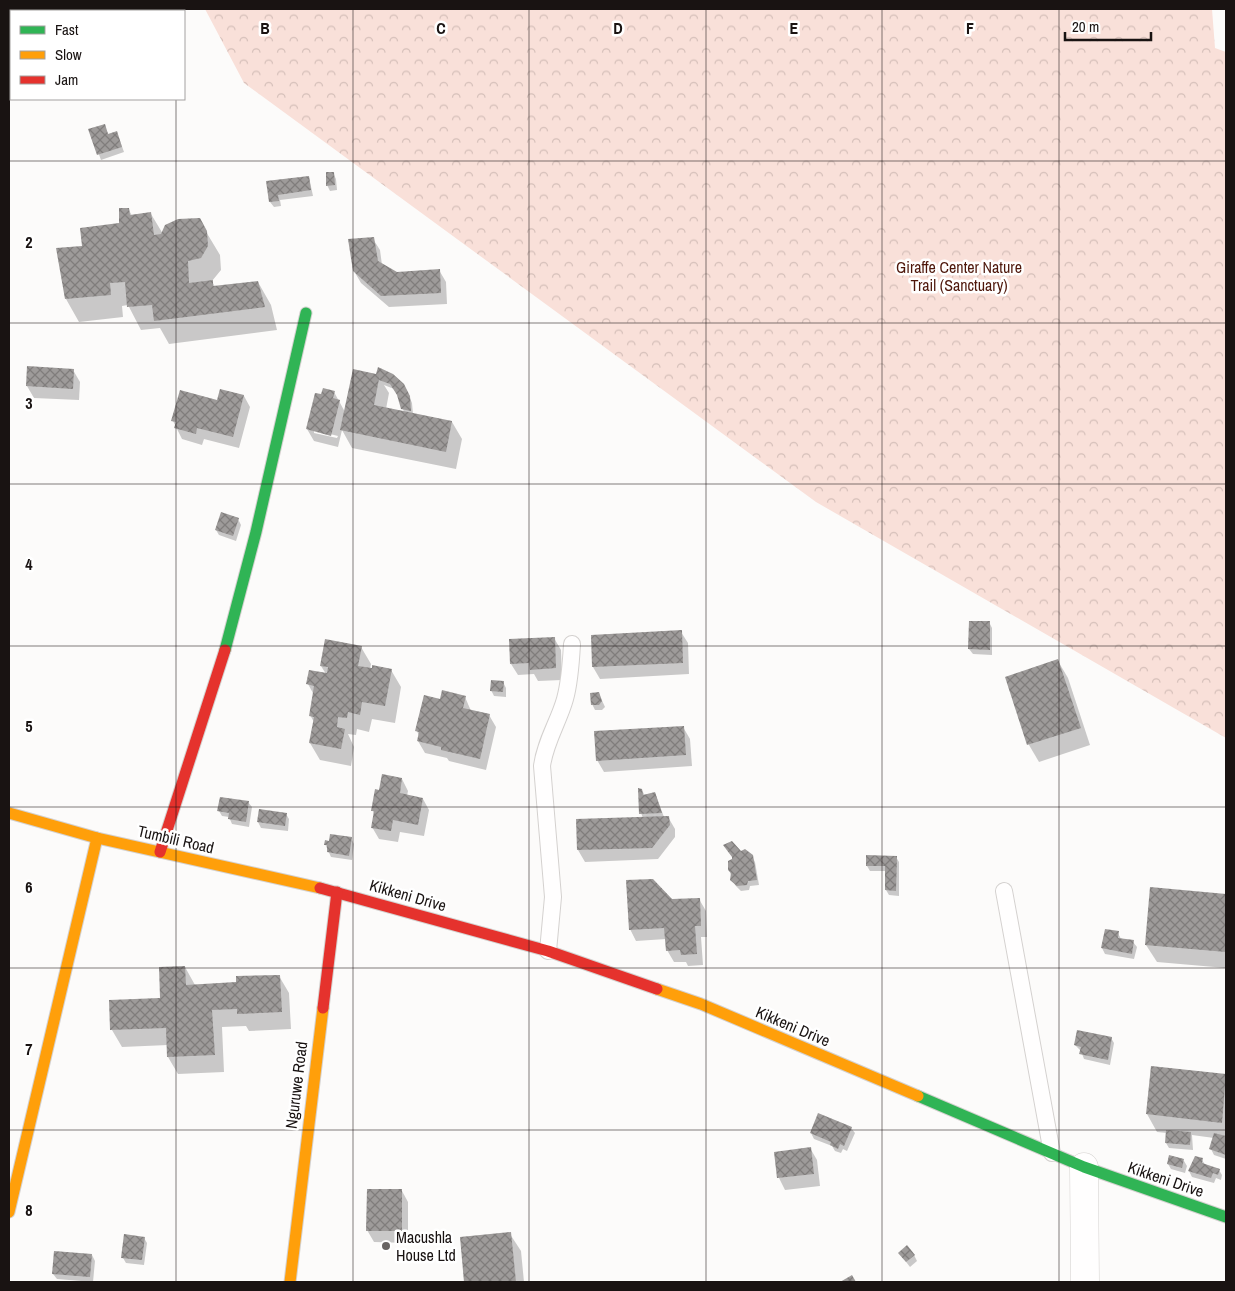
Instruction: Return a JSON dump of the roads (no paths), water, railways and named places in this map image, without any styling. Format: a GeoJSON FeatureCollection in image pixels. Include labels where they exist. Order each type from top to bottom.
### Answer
{"type":"FeatureCollection","features":[{"type":"Feature","properties":{"kind":"street"},"geometry":{"type":"LineString","coordinates":[[160,852],[204,719],[238,604],[256,535],[306,313]]}},
{"type":"Feature","properties":{"kind":"street","name":"Tumbili Road"},"geometry":{"type":"LineString","coordinates":[[9,813],[96,838],[336,892]]}},
{"type":"Feature","properties":{"kind":"street"},"geometry":{"type":"LineString","coordinates":[[9,1212],[96,838]]}},
{"type":"Feature","properties":{"kind":"street","name":"Kikkeni Drive"},"geometry":{"type":"LineString","coordinates":[[336,892],[548,951],[700,1004],[1084,1167],[1226,1217]]}},
{"type":"Feature","properties":{"kind":"street","name":"Nguruwe Road"},"geometry":{"type":"LineString","coordinates":[[290,1282],[336,892]]}},
{"type":"Feature","properties":{"kind":"street"},"geometry":{"type":"LineString","coordinates":[[1084,1167],[1085,1282]]}},
{"type":"Feature","properties":{"kind":"lane"},"geometry":{"type":"LineString","coordinates":[[548,951],[553,897],[542,766],[544,754],[565,699],[570,673],[572,644]]}},
{"type":"Feature","properties":{"kind":"lane"},"geometry":{"type":"LineString","coordinates":[[1004,891],[1052,1153]]}},
{"type":"Feature","properties":{"kind":"place","name":"Macushla House Ltd"},"geometry":{"type":"Point","coordinates":[386,1246]}},
{"type":"Feature","properties":{"kind":"park label","name":"Giraffe Center Nature Trail (Sanctuary)"},"geometry":{"type":"Point","coordinates":[959,276]}}]}
